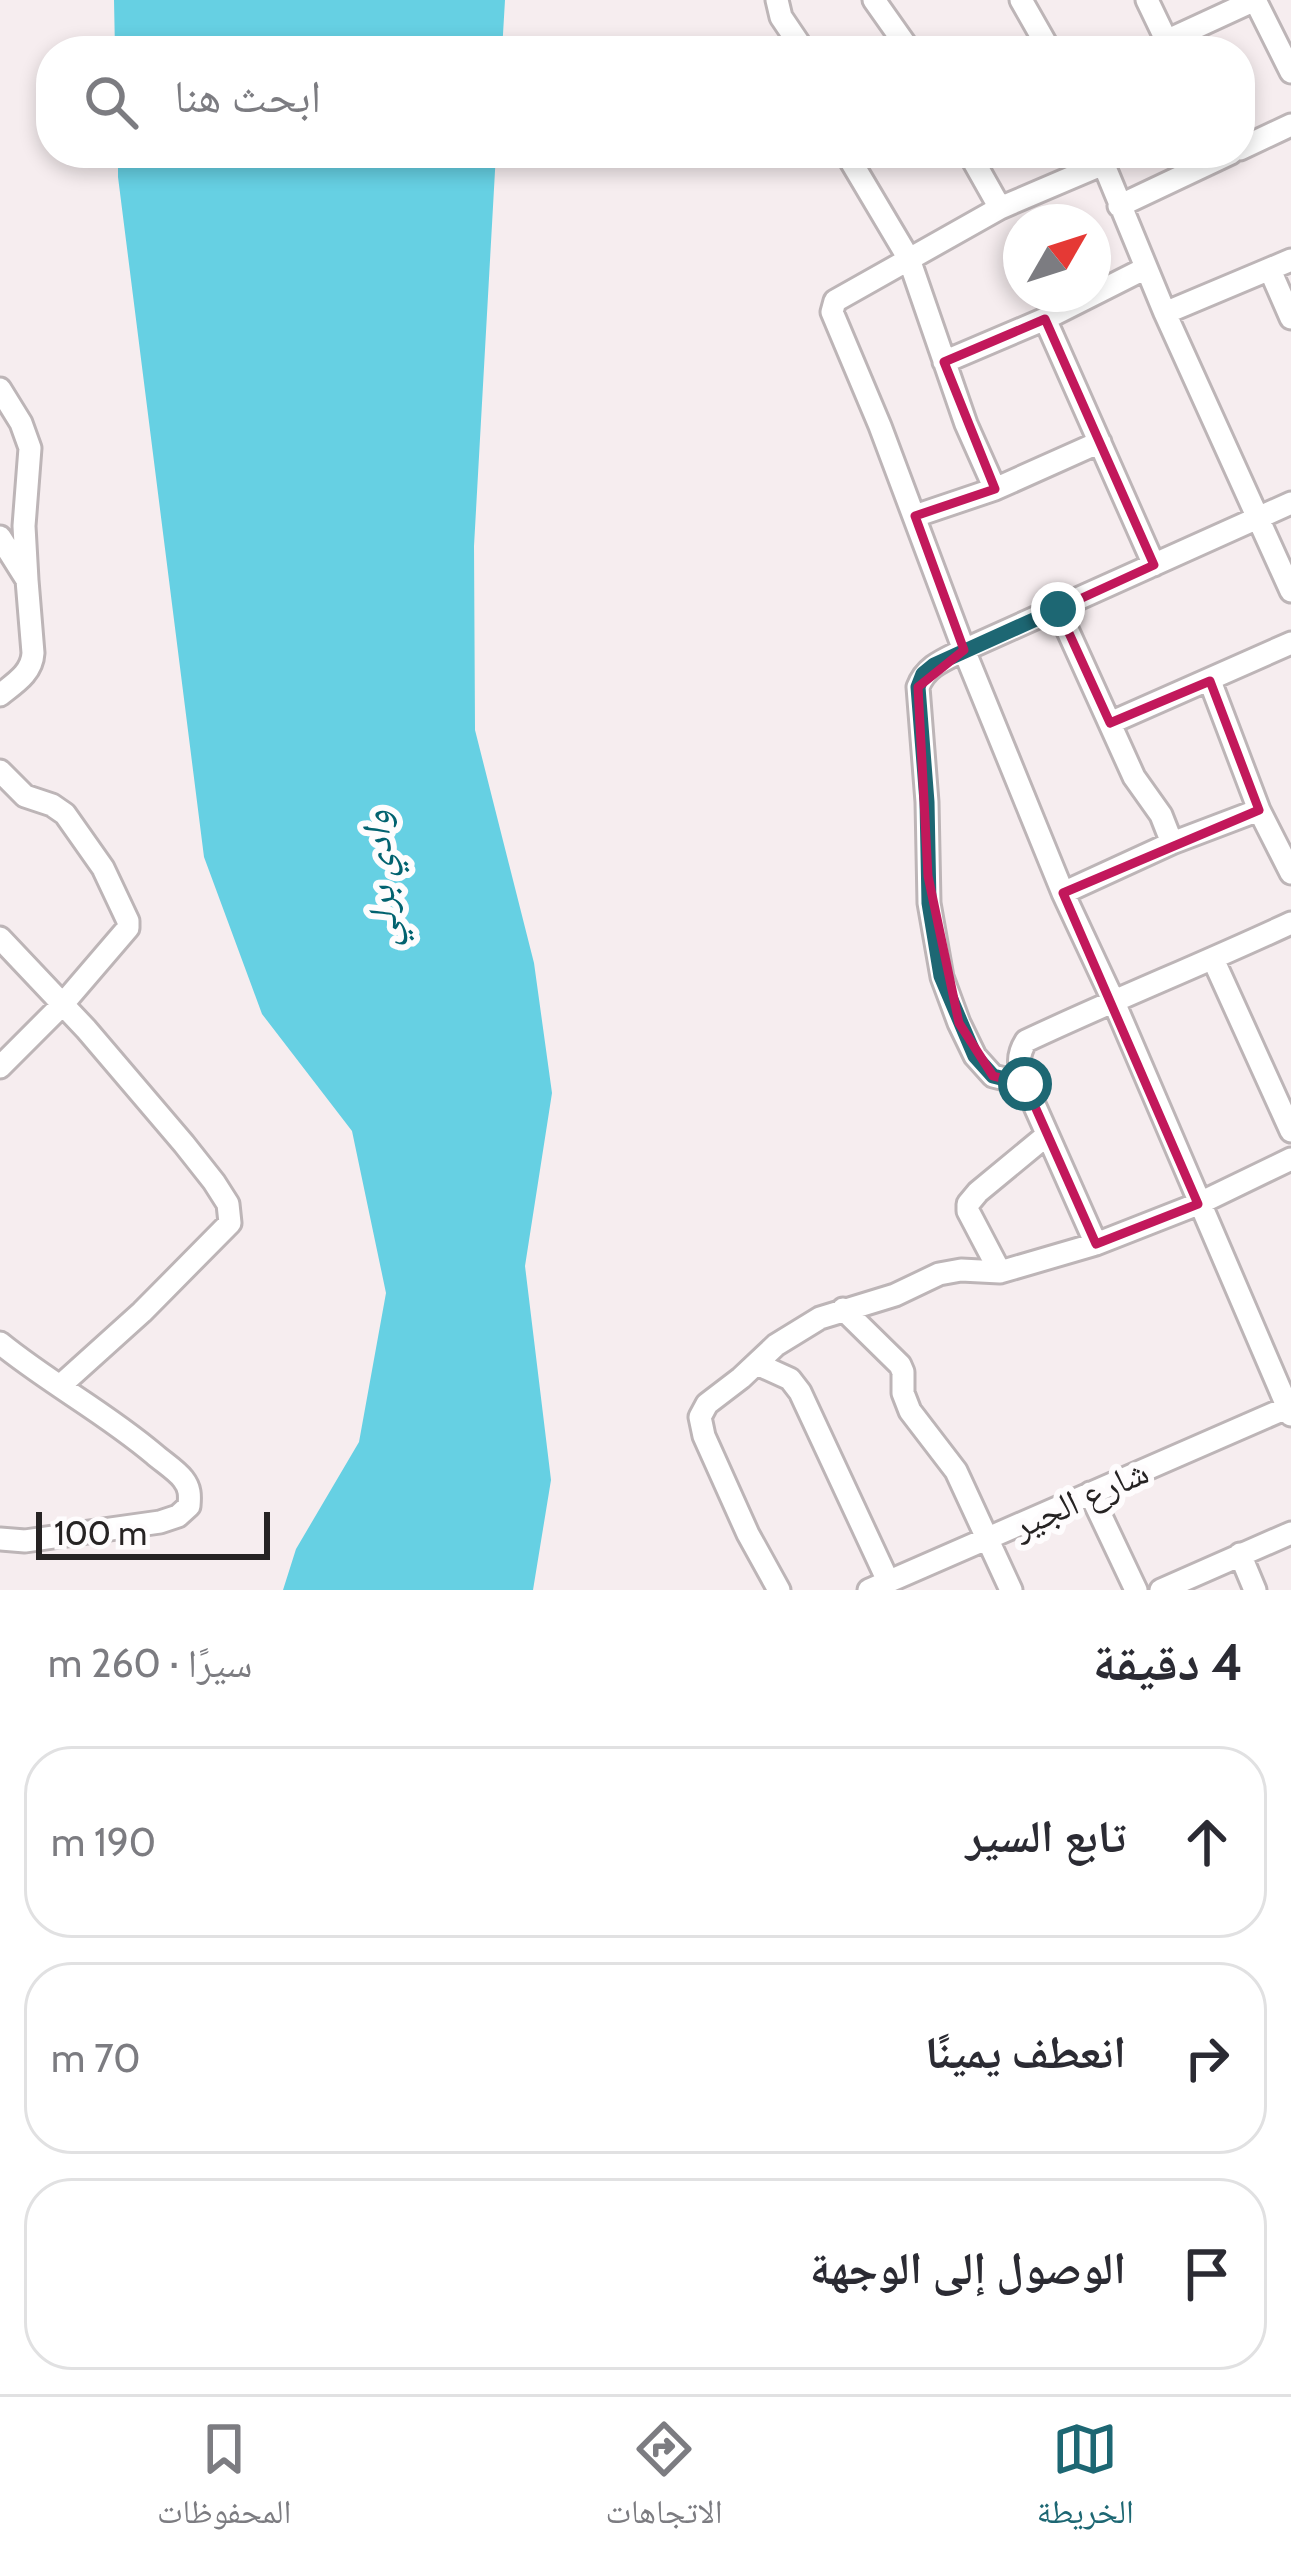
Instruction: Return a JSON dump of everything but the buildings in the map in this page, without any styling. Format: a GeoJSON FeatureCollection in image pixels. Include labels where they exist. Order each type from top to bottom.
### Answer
{"type":"FeatureCollection","features":[{"type":"Feature","properties":{"kind":"street"},"geometry":{"type":"LineString","coordinates":[[777,0],[794,36]]}},
{"type":"Feature","properties":{"kind":"street"},"geometry":{"type":"LineString","coordinates":[[874,0],[899,36]]}},
{"type":"Feature","properties":{"kind":"street"},"geometry":{"type":"LineString","coordinates":[[1021,0],[1041,36]]}},
{"type":"Feature","properties":{"kind":"street"},"geometry":{"type":"LineString","coordinates":[[1147,0],[1164,36]]}},
{"type":"Feature","properties":{"kind":"street"},"geometry":{"type":"LineString","coordinates":[[1188,36],[1255,0],[1291,72]]}},
{"type":"Feature","properties":{"kind":"street"},"geometry":{"type":"LineString","coordinates":[[1255,141],[1291,125]]}},
{"type":"Feature","properties":{"kind":"street"},"geometry":{"type":"LineString","coordinates":[[855,168],[909,259],[995,489]]}},
{"type":"Feature","properties":{"kind":"street"},"geometry":{"type":"LineString","coordinates":[[977,168],[1000,208]]}},
{"type":"Feature","properties":{"kind":"street"},"geometry":{"type":"LineString","coordinates":[[1081,168],[862,284],[831,306],[1063,893],[1290,1410]]}},
{"type":"Feature","properties":{"kind":"street"},"geometry":{"type":"LineString","coordinates":[[1105,168],[1291,591]]}},
{"type":"Feature","properties":{"kind":"street"},"geometry":{"type":"LineString","coordinates":[[1119,206],[1196,168]]}},
{"type":"Feature","properties":{"kind":"street"},"geometry":{"type":"LineString","coordinates":[[1165,313],[1280,265],[1291,318]]}},
{"type":"Feature","properties":{"kind":"street"},"geometry":{"type":"LineString","coordinates":[[944,362],[1045,319],[1146,268]]}},
{"type":"Feature","properties":{"kind":"street"},"geometry":{"type":"LineString","coordinates":[[1045,319],[1154,565]]}},
{"type":"Feature","properties":{"kind":"street"},"geometry":{"type":"LineString","coordinates":[[0,389],[21,423],[29,448],[24,526],[33,663],[0,695]]}},
{"type":"Feature","properties":{"kind":"street"},"geometry":{"type":"LineString","coordinates":[[915,516],[995,489],[1100,442]]}},
{"type":"Feature","properties":{"kind":"street"},"geometry":{"type":"LineString","coordinates":[[1025,1084],[993,1076],[975,1056],[946,992],[931,920],[918,687],[923,674],[964,650],[1291,503]]}},
{"type":"Feature","properties":{"kind":"street"},"geometry":{"type":"LineString","coordinates":[[0,537],[27,580]]}},
{"type":"Feature","properties":{"kind":"street"},"geometry":{"type":"LineString","coordinates":[[1058,609],[1134,777],[1161,815],[1172,843]]}},
{"type":"Feature","properties":{"kind":"street"},"geometry":{"type":"LineString","coordinates":[[1111,723],[1291,643]]}},
{"type":"Feature","properties":{"kind":"street"},"geometry":{"type":"LineString","coordinates":[[1210,681],[1258,810],[1291,873]]}},
{"type":"Feature","properties":{"kind":"street"},"geometry":{"type":"LineString","coordinates":[[0,771],[25,796],[65,814],[104,868],[128,920],[128,928],[62,1006],[4,1059]]}},
{"type":"Feature","properties":{"kind":"street"},"geometry":{"type":"LineString","coordinates":[[1063,893],[1258,810]]}},
{"type":"Feature","properties":{"kind":"street"},"geometry":{"type":"LineString","coordinates":[[1096,1244],[1018,1066],[1025,1041],[1291,923]]}},
{"type":"Feature","properties":{"kind":"street"},"geometry":{"type":"LineString","coordinates":[[0,938],[100,1045],[228,1204],[230,1222],[142,1312],[61,1385]]}},
{"type":"Feature","properties":{"kind":"street"},"geometry":{"type":"LineString","coordinates":[[1214,959],[1291,1131]]}},
{"type":"Feature","properties":{"kind":"street"},"geometry":{"type":"LineString","coordinates":[[1000,1272],[968,1204],[1048,1135]]}},
{"type":"Feature","properties":{"kind":"street"},"geometry":{"type":"LineString","coordinates":[[779,1590],[704,1436],[700,1417],[706,1404],[787,1336],[820,1318],[895,1295],[939,1274],[1000,1272],[1096,1244],[1198,1204],[1291,1159]]}},
{"type":"Feature","properties":{"kind":"street"},"geometry":{"type":"LineString","coordinates":[[844,1309],[900,1365],[910,1412],[956,1471],[1010,1590]]}},
{"type":"Feature","properties":{"kind":"street"},"geometry":{"type":"LineString","coordinates":[[0,1343],[130,1434],[182,1477],[190,1491],[189,1506],[160,1522],[25,1541],[0,1539]]}},
{"type":"Feature","properties":{"kind":"street"},"geometry":{"type":"LineString","coordinates":[[757,1364],[790,1379],[800,1392],[878,1586]]}},
{"type":"Feature","properties":{"kind":"street","name":"شارع الجير"},"geometry":{"type":"LineString","coordinates":[[878,1586],[1290,1410]]}},
{"type":"Feature","properties":{"kind":"street"},"geometry":{"type":"LineString","coordinates":[[1090,1493],[1136,1590]]}},
{"type":"Feature","properties":{"kind":"street"},"geometry":{"type":"LineString","coordinates":[[1161,1590],[1291,1533]]}},
{"type":"Feature","properties":{"kind":"street"},"geometry":{"type":"LineString","coordinates":[[1240,1554],[1255,1590]]}},
{"type":"Feature","properties":{"kind":"highlighted area"},"geometry":{"type":"Polygon","coordinates":[[[1045,319],[1154,565],[1058,609],[1110,723],[1210,681],[1259,810],[1063,893],[1198,1204],[1096,1244],[1025,1084],[993,1076],[959,1023],[928,876],[918,687],[964,650],[915,516],[995,489],[944,362],[1045,319]]]}},
{"type":"Feature","properties":{"kind":"water"},"geometry":{"type":"Polygon","coordinates":[[[114,0],[505,0],[503,36],[115,36],[114,0]]]}},
{"type":"Feature","properties":{"kind":"water","name":"وادي برلي"},"geometry":{"type":"Polygon","coordinates":[[[118,168],[495,168],[474,546],[475,730],[534,963],[552,1093],[525,1266],[551,1480],[533,1590],[283,1590],[296,1549],[359,1442],[386,1293],[352,1131],[262,1014],[204,857],[118,168]]]}},
{"type":"Feature","properties":{"kind":"route"},"geometry":{"type":"LineString","coordinates":[[1025,1084],[993,1076],[975,1056],[941,976],[929,903],[918,687],[923,674],[934,665],[1058,609]]}}]}
